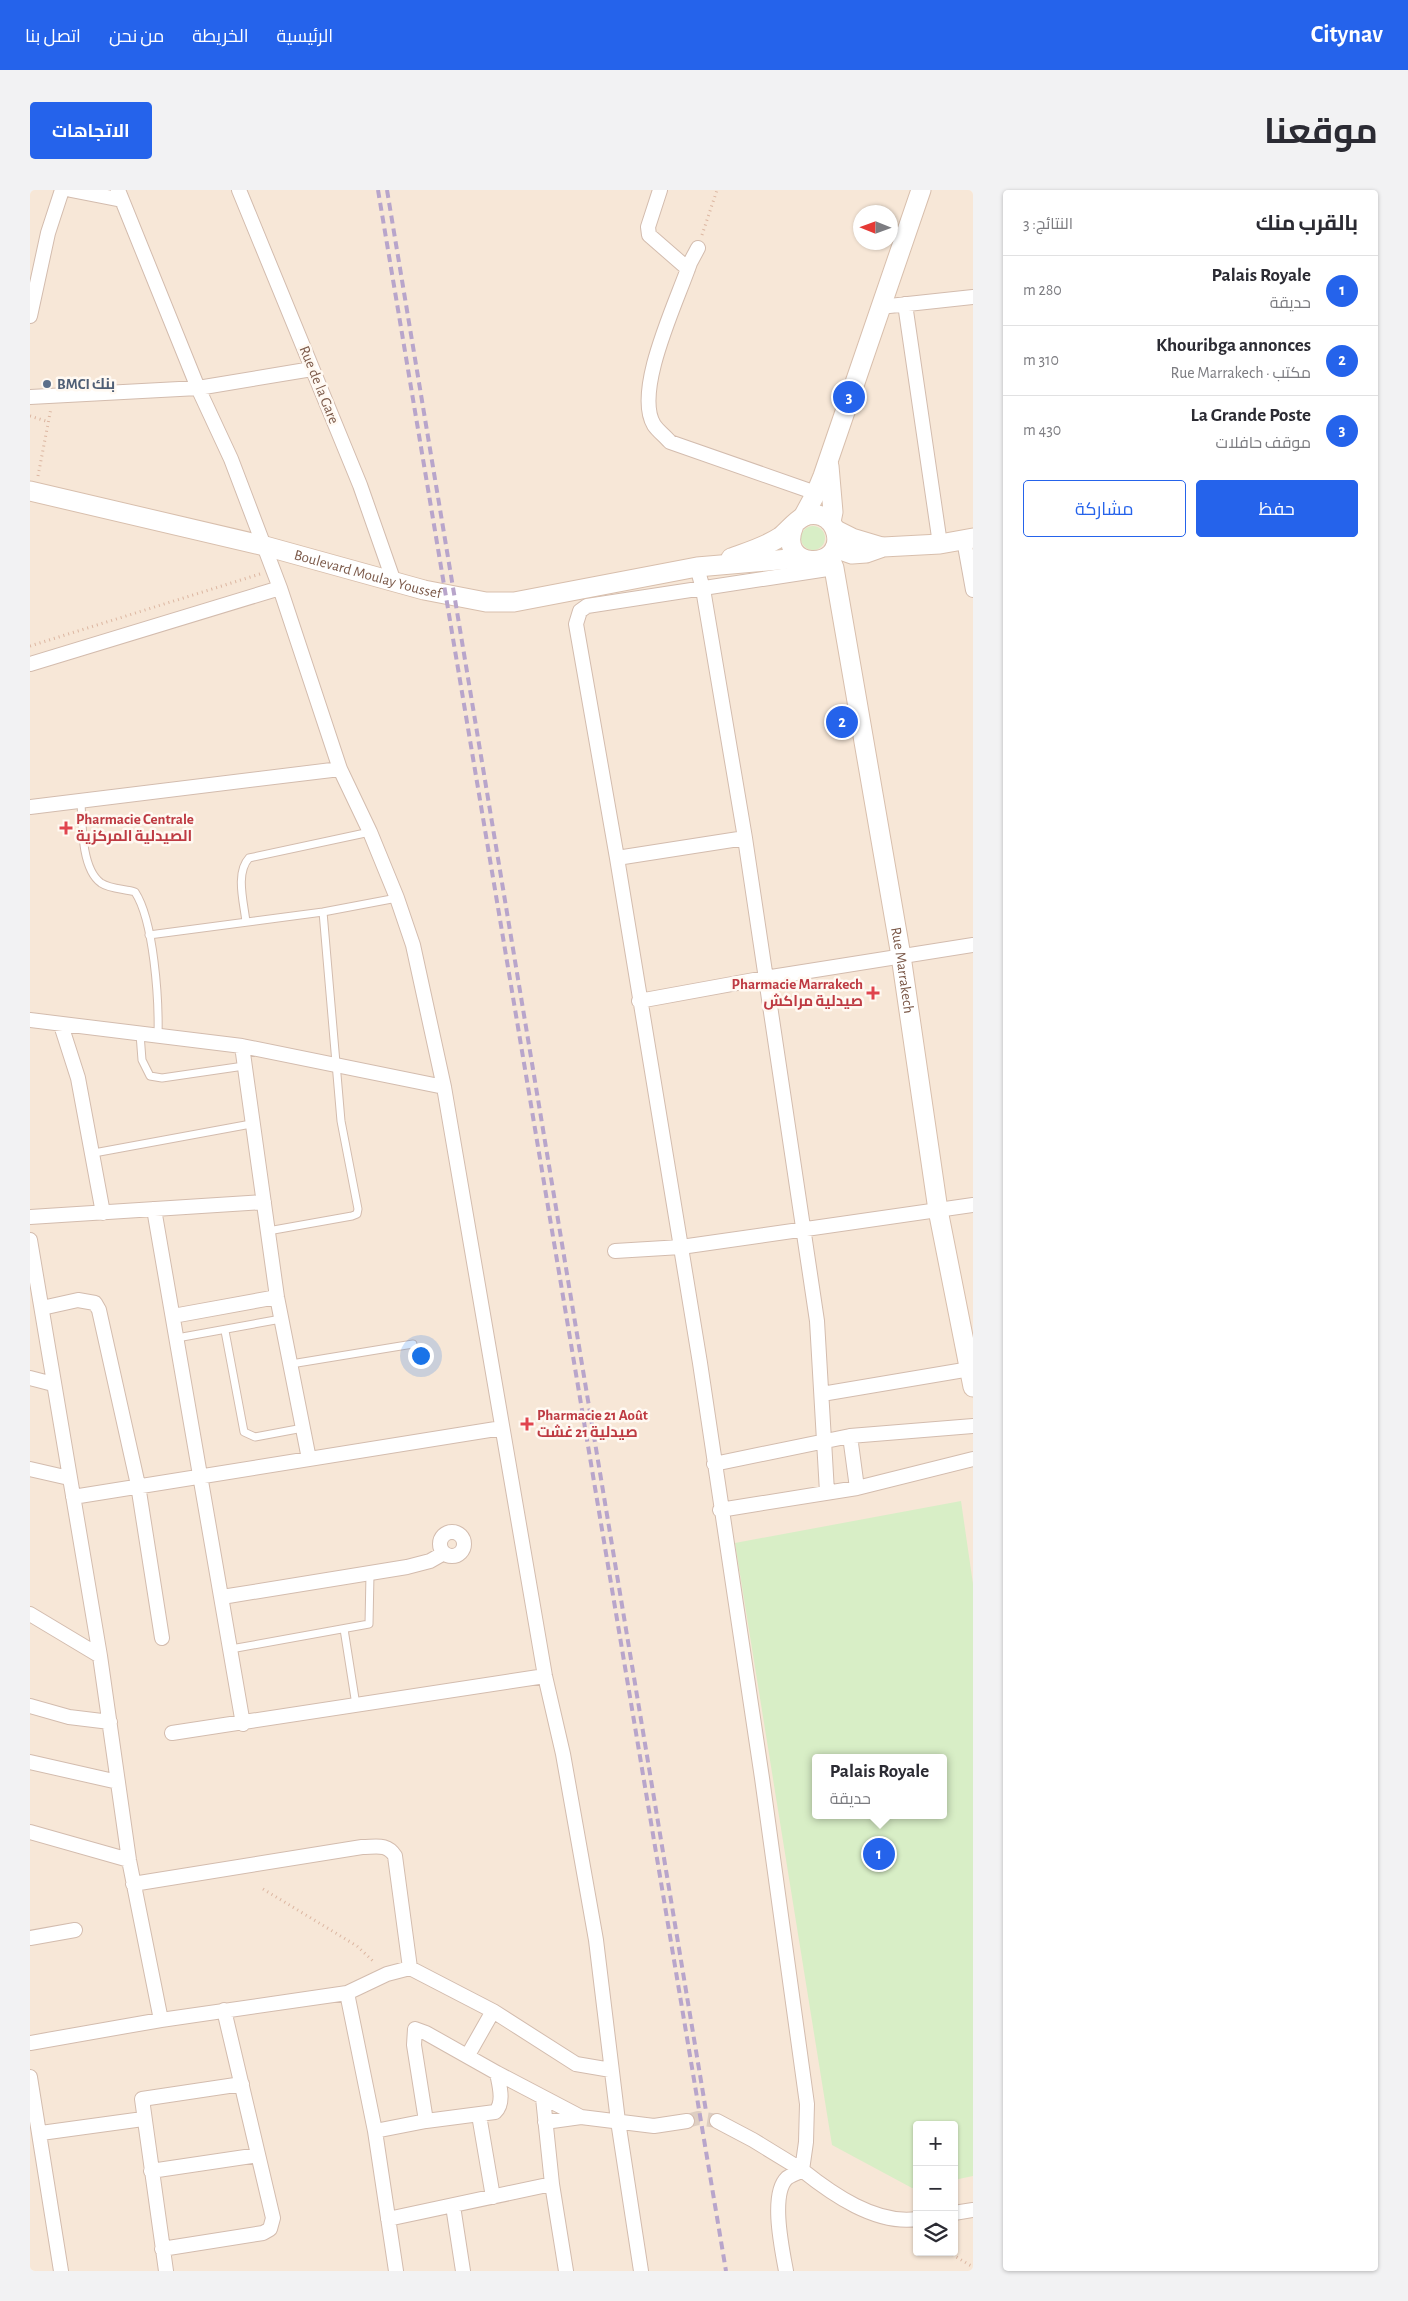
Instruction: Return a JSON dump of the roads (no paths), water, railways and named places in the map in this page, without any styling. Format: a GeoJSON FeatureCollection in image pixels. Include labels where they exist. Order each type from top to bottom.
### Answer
{"type":"FeatureCollection","features":[{"type":"Feature","properties":{"kind":"main road"},"geometry":{"type":"LineString","coordinates":[[801,558],[792,547],[790,540],[798,521],[816,494],[920,190]]}},
{"type":"Feature","properties":{"kind":"main road","name":"Rue Marrakech"},"geometry":{"type":"LineString","coordinates":[[829,457],[833,545],[901,956],[938,1210],[972,1374]]}},
{"type":"Feature","properties":{"kind":"main road","name":"Boulevard Moulay Youssef"},"geometry":{"type":"LineString","coordinates":[[32,492],[264,546],[424,590],[486,602],[514,602],[703,567]]}},
{"type":"Feature","properties":{"kind":"main road"},"geometry":{"type":"LineString","coordinates":[[703,567],[761,547],[798,521],[814,514],[833,545],[852,554],[866,553],[883,547],[940,544],[968,539]]}},
{"type":"Feature","properties":{"kind":"main road"},"geometry":{"type":"LineString","coordinates":[[703,567],[801,558],[813,562],[833,545]]}},
{"type":"Feature","properties":{"kind":"street"},"geometry":{"type":"LineString","coordinates":[[30,316],[35,270],[62,190]]}},
{"type":"Feature","properties":{"kind":"street"},"geometry":{"type":"LineString","coordinates":[[71,190],[120,195],[198,388],[231,459],[280,588],[340,769],[370,832],[397,898],[413,945],[444,1087],[545,1676],[563,1754],[596,1940],[611,2070],[641,2271]]}},
{"type":"Feature","properties":{"kind":"street","name":"Rue de la Gare"},"geometry":{"type":"LineString","coordinates":[[239,190],[360,486],[394,582]]}},
{"type":"Feature","properties":{"kind":"street"},"geometry":{"type":"LineString","coordinates":[[660,190],[648,227],[649,235],[688,269]]}},
{"type":"Feature","properties":{"kind":"street"},"geometry":{"type":"LineString","coordinates":[[698,248],[688,269],[650,372],[649,406],[654,424],[670,442],[816,494]]}},
{"type":"Feature","properties":{"kind":"street"},"geometry":{"type":"LineString","coordinates":[[880,307],[973,297]]}},
{"type":"Feature","properties":{"kind":"street"},"geometry":{"type":"LineString","coordinates":[[905,304],[940,544]]}},
{"type":"Feature","properties":{"kind":"street"},"geometry":{"type":"LineString","coordinates":[[30,397],[198,388],[312,368]]}},
{"type":"Feature","properties":{"kind":"street"},"geometry":{"type":"LineString","coordinates":[[968,539],[973,590]]}},
{"type":"Feature","properties":{"kind":"street"},"geometry":{"type":"LineString","coordinates":[[802,2170],[806,2142],[807,2104],[762,1778],[681,1247],[577,628],[577,618],[580,611],[587,606],[702,589],[833,545]]}},
{"type":"Feature","properties":{"kind":"street"},"geometry":{"type":"LineString","coordinates":[[703,567],[702,589],[745,838],[817,1321],[827,1492]]}},
{"type":"Feature","properties":{"kind":"street"},"geometry":{"type":"LineString","coordinates":[[30,664],[280,588]]}},
{"type":"Feature","properties":{"kind":"street"},"geometry":{"type":"LineString","coordinates":[[30,807],[340,769]]}},
{"type":"Feature","properties":{"kind":"street"},"geometry":{"type":"LineString","coordinates":[[617,858],[745,838]]}},
{"type":"Feature","properties":{"kind":"street"},"geometry":{"type":"LineString","coordinates":[[640,1002],[765,978],[973,945]]}},
{"type":"Feature","properties":{"kind":"street"},"geometry":{"type":"LineString","coordinates":[[30,1020],[242,1046],[444,1087]]}},
{"type":"Feature","properties":{"kind":"street"},"geometry":{"type":"LineString","coordinates":[[61,1025],[78,1078],[94,1153],[103,1212]]}},
{"type":"Feature","properties":{"kind":"street"},"geometry":{"type":"LineString","coordinates":[[242,1046],[277,1297],[308,1459]]}},
{"type":"Feature","properties":{"kind":"street"},"geometry":{"type":"LineString","coordinates":[[30,1217],[264,1202]]}},
{"type":"Feature","properties":{"kind":"street"},"geometry":{"type":"LineString","coordinates":[[615,1251],[681,1247],[803,1228],[973,1206]]}},
{"type":"Feature","properties":{"kind":"street"},"geometry":{"type":"LineString","coordinates":[[154,1209],[243,1724]]}},
{"type":"Feature","properties":{"kind":"street"},"geometry":{"type":"LineString","coordinates":[[30,1240],[34,1280],[42,1308],[53,1384],[100,1656],[133,1884],[161,2020]]}},
{"type":"Feature","properties":{"kind":"street"},"geometry":{"type":"LineString","coordinates":[[173,1316],[277,1297]]}},
{"type":"Feature","properties":{"kind":"street"},"geometry":{"type":"LineString","coordinates":[[42,1308],[78,1300],[95,1303],[99,1310],[138,1485],[162,1638]]}},
{"type":"Feature","properties":{"kind":"street"},"geometry":{"type":"LineString","coordinates":[[822,1394],[972,1374]]}},
{"type":"Feature","properties":{"kind":"street"},"geometry":{"type":"LineString","coordinates":[[30,1378],[53,1384]]}},
{"type":"Feature","properties":{"kind":"street"},"geometry":{"type":"LineString","coordinates":[[714,1464],[850,1436],[973,1426]]}},
{"type":"Feature","properties":{"kind":"street"},"geometry":{"type":"LineString","coordinates":[[73,1497],[138,1485],[502,1428]]}},
{"type":"Feature","properties":{"kind":"street"},"geometry":{"type":"LineString","coordinates":[[850,1436],[857,1488]]}},
{"type":"Feature","properties":{"kind":"street"},"geometry":{"type":"LineString","coordinates":[[720,1510],[857,1488],[973,1459]]}},
{"type":"Feature","properties":{"kind":"street"},"geometry":{"type":"LineString","coordinates":[[30,1469],[69,1478]]}},
{"type":"Feature","properties":{"kind":"street"},"geometry":{"type":"LineString","coordinates":[[222,1597],[370,1574],[430,1561],[444,1553]]}},
{"type":"Feature","properties":{"kind":"street"},"geometry":{"type":"LineString","coordinates":[[30,1614],[100,1656]]}},
{"type":"Feature","properties":{"kind":"street"},"geometry":{"type":"LineString","coordinates":[[172,1733],[243,1724],[545,1676]]}},
{"type":"Feature","properties":{"kind":"street"},"geometry":{"type":"LineString","coordinates":[[30,1706],[69,1717],[110,1722]]}},
{"type":"Feature","properties":{"kind":"street"},"geometry":{"type":"LineString","coordinates":[[30,1762],[118,1782]]}},
{"type":"Feature","properties":{"kind":"street"},"geometry":{"type":"LineString","coordinates":[[30,1832],[129,1860]]}},
{"type":"Feature","properties":{"kind":"street"},"geometry":{"type":"LineString","coordinates":[[133,1884],[384,1846],[390,1848],[395,1856],[410,1968]]}},
{"type":"Feature","properties":{"kind":"street"},"geometry":{"type":"LineString","coordinates":[[30,1938],[75,1930]]}},
{"type":"Feature","properties":{"kind":"street"},"geometry":{"type":"LineString","coordinates":[[30,2043],[224,2010],[347,1993],[387,1974],[410,1968],[493,2011],[576,2064],[611,2070]]}},
{"type":"Feature","properties":{"kind":"street"},"geometry":{"type":"LineString","coordinates":[[347,1993],[375,2131],[396,2271]]}},
{"type":"Feature","properties":{"kind":"street"},"geometry":{"type":"LineString","coordinates":[[162,2250],[263,2234],[270,2229],[273,2218],[224,2010]]}},
{"type":"Feature","properties":{"kind":"street"},"geometry":{"type":"LineString","coordinates":[[468,2055],[493,2011]]}},
{"type":"Feature","properties":{"kind":"street"},"geometry":{"type":"LineString","coordinates":[[426,2121],[414,2045],[413,2033],[415,2029],[426,2032],[581,2118]]}},
{"type":"Feature","properties":{"kind":"street"},"geometry":{"type":"LineString","coordinates":[[375,2131],[426,2121],[479,2114],[498,2109],[500,2095],[497,2073]]}},
{"type":"Feature","properties":{"kind":"street"},"geometry":{"type":"LineString","coordinates":[[30,2077],[41,2133],[61,2271]]}},
{"type":"Feature","properties":{"kind":"street"},"geometry":{"type":"LineString","coordinates":[[166,2271],[142,2099],[148,2096],[242,2084]]}},
{"type":"Feature","properties":{"kind":"street"},"geometry":{"type":"LineString","coordinates":[[544,2098],[552,2184],[566,2271]]}},
{"type":"Feature","properties":{"kind":"street"},"geometry":{"type":"LineString","coordinates":[[479,2114],[493,2197]]}},
{"type":"Feature","properties":{"kind":"street"},"geometry":{"type":"LineString","coordinates":[[545,2122],[581,2118],[654,2126],[687,2121]]}},
{"type":"Feature","properties":{"kind":"street"},"geometry":{"type":"LineString","coordinates":[[41,2133],[144,2119]]}},
{"type":"Feature","properties":{"kind":"street"},"geometry":{"type":"LineString","coordinates":[[717,2121],[754,2140],[859,2208],[890,2217],[913,2219]]}},
{"type":"Feature","properties":{"kind":"street"},"geometry":{"type":"LineString","coordinates":[[152,2171],[258,2155]]}},
{"type":"Feature","properties":{"kind":"street"},"geometry":{"type":"LineString","coordinates":[[786,2271],[778,2211],[780,2192],[788,2178],[802,2170]]}},
{"type":"Feature","properties":{"kind":"street"},"geometry":{"type":"LineString","coordinates":[[388,2220],[552,2184]]}},
{"type":"Feature","properties":{"kind":"street"},"geometry":{"type":"LineString","coordinates":[[453,2206],[463,2271]]}},
{"type":"Feature","properties":{"kind":"street"},"geometry":{"type":"LineString","coordinates":[[958,2212],[973,2210]]}},
{"type":"Feature","properties":{"kind":"lane"},"geometry":{"type":"LineString","coordinates":[[81,800],[85,850],[94,874],[100,882],[107,886],[135,892],[140,900],[149,935],[159,1002],[158,1036]]}},
{"type":"Feature","properties":{"kind":"lane"},"geometry":{"type":"LineString","coordinates":[[246,922],[242,866],[249,858],[370,832]]}},
{"type":"Feature","properties":{"kind":"lane"},"geometry":{"type":"LineString","coordinates":[[149,935],[323,912],[397,898]]}},
{"type":"Feature","properties":{"kind":"lane"},"geometry":{"type":"LineString","coordinates":[[268,1231],[357,1214],[358,1208],[341,1121],[323,912]]}},
{"type":"Feature","properties":{"kind":"lane"},"geometry":{"type":"LineString","coordinates":[[140,1034],[142,1060],[150,1076],[162,1078],[244,1066]]}},
{"type":"Feature","properties":{"kind":"lane"},"geometry":{"type":"LineString","coordinates":[[94,1153],[252,1124]]}},
{"type":"Feature","properties":{"kind":"lane"},"geometry":{"type":"LineString","coordinates":[[176,1338],[281,1320]]}},
{"type":"Feature","properties":{"kind":"lane"},"geometry":{"type":"LineString","coordinates":[[225,1331],[244,1432],[255,1437],[303,1428]]}},
{"type":"Feature","properties":{"kind":"lane"},"geometry":{"type":"LineString","coordinates":[[291,1364],[413,1344]]}},
{"type":"Feature","properties":{"kind":"lane"},"geometry":{"type":"LineString","coordinates":[[231,1649],[369,1624],[370,1574]]}},
{"type":"Feature","properties":{"kind":"lane"},"geometry":{"type":"LineString","coordinates":[[344,1629],[356,1706]]}},
{"type":"Feature","properties":{"kind":"tunnel"},"geometry":{"type":"LineString","coordinates":[[687,2121],[698,2118],[717,2121]]}},
{"type":"Feature","properties":{"kind":"railway"},"geometry":{"type":"LineString","coordinates":[[378,190],[726,2271]]}},
{"type":"Feature","properties":{"kind":"railway"},"geometry":{"type":"LineString","coordinates":[[387,190],[706,2111]]}},
{"type":"Feature","properties":{"kind":"place","name":"BMCI بنك"},"geometry":{"type":"Point","coordinates":[47,384]}},
{"type":"Feature","properties":{"kind":"place","name":"La Grande Poste"},"geometry":{"type":"Point","coordinates":[849,397]}},
{"type":"Feature","properties":{"kind":"place","name":"Khouribga annonces"},"geometry":{"type":"Point","coordinates":[842,722]}},
{"type":"Feature","properties":{"kind":"place","name":"Pharmacie Centrale الصيدلية المركزية"},"geometry":{"type":"Point","coordinates":[66,828]}},
{"type":"Feature","properties":{"kind":"place","name":"Pharmacie Marrakech صيدلية مراكش"},"geometry":{"type":"Point","coordinates":[873,993]}},
{"type":"Feature","properties":{"kind":"place","name":"Pharmacie 21 Août صيدلية 21 غشت"},"geometry":{"type":"Point","coordinates":[527,1424]}},
{"type":"Feature","properties":{"kind":"place","name":"Palais Royale"},"geometry":{"type":"Point","coordinates":[879,1854]}}]}
